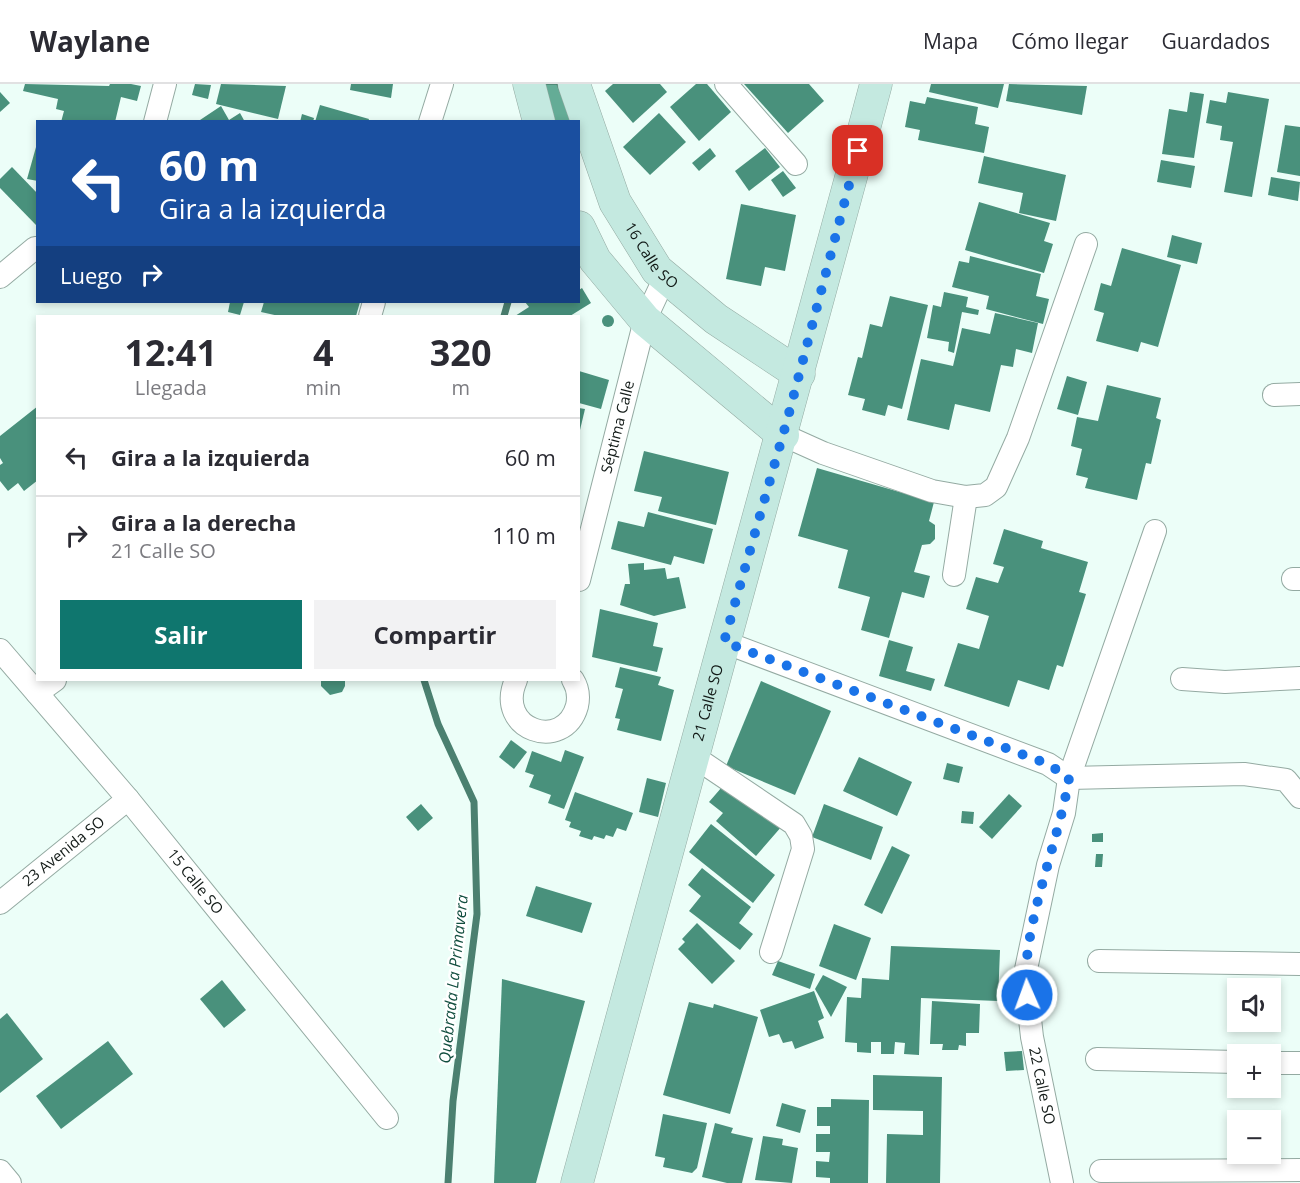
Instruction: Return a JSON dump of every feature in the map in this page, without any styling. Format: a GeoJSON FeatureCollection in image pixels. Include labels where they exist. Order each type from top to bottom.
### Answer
{"type":"FeatureCollection","features":[{"type":"Feature","properties":{"kind":"street"},"geometry":{"type":"LineString","coordinates":[[156,120],[165,84]]}},
{"type":"Feature","properties":{"kind":"street"},"geometry":{"type":"LineString","coordinates":[[431,120],[441,84]]}},
{"type":"Feature","properties":{"kind":"street"},"geometry":{"type":"LineString","coordinates":[[529,84],[538,120]]}},
{"type":"Feature","properties":{"kind":"street","name":"16 Calle SO"},"geometry":{"type":"LineString","coordinates":[[574,84],[615,202],[657,270],[716,319],[799,374]]}},
{"type":"Feature","properties":{"kind":"street"},"geometry":{"type":"LineString","coordinates":[[726,84],[796,164]]}},
{"type":"Feature","properties":{"kind":"street","name":"21 Calle SO"},"geometry":{"type":"LineString","coordinates":[[576,1183],[783,435],[876,84]]}},
{"type":"Feature","properties":{"kind":"street"},"geometry":{"type":"LineString","coordinates":[[580,229],[596,260],[645,321],[783,435],[824,453],[932,491],[966,497],[985,495],[996,487],[1018,438],[1086,244]]}},
{"type":"Feature","properties":{"kind":"street"},"geometry":{"type":"LineString","coordinates":[[0,278],[35,248]]}},
{"type":"Feature","properties":{"kind":"street","name":"Séptima Calle"},"geometry":{"type":"LineString","coordinates":[[580,576],[645,321],[665,277]]}},
{"type":"Feature","properties":{"kind":"street"},"geometry":{"type":"LineString","coordinates":[[1274,395],[1300,394]]}},
{"type":"Feature","properties":{"kind":"street"},"geometry":{"type":"LineString","coordinates":[[954,575],[966,497]]}},
{"type":"Feature","properties":{"kind":"street","name":"22 Calle SO"},"geometry":{"type":"LineString","coordinates":[[1062,1183],[1032,1037],[1024,974],[1048,865],[1064,813],[1069,778],[1155,531]]}},
{"type":"Feature","properties":{"kind":"street"},"geometry":{"type":"LineString","coordinates":[[724,642],[1048,764],[1069,778],[1244,774],[1296,785]]}},
{"type":"Feature","properties":{"kind":"street","name":"15 Calle SO"},"geometry":{"type":"LineString","coordinates":[[0,650],[128,799],[387,1118]]}},
{"type":"Feature","properties":{"kind":"street"},"geometry":{"type":"LineString","coordinates":[[1182,679],[1225,682],[1300,678]]}},
{"type":"Feature","properties":{"kind":"street"},"geometry":{"type":"LineString","coordinates":[[37,693],[54,681]]}},
{"type":"Feature","properties":{"kind":"street"},"geometry":{"type":"LineString","coordinates":[[516,681],[511,702],[514,713],[525,726],[535,731],[547,732],[568,723],[575,713],[578,693],[573,681]]}},
{"type":"Feature","properties":{"kind":"street"},"geometry":{"type":"LineString","coordinates":[[693,756],[794,824],[801,836],[803,849],[771,952]]}},
{"type":"Feature","properties":{"kind":"street","name":"23 Avenida SO"},"geometry":{"type":"LineString","coordinates":[[0,903],[128,799]]}},
{"type":"Feature","properties":{"kind":"street"},"geometry":{"type":"LineString","coordinates":[[1099,961],[1300,964]]}},
{"type":"Feature","properties":{"kind":"street"},"geometry":{"type":"LineString","coordinates":[[1097,1059],[1227,1062]]}},
{"type":"Feature","properties":{"kind":"street"},"geometry":{"type":"LineString","coordinates":[[1281,1063],[1300,1063]]}},
{"type":"Feature","properties":{"kind":"street"},"geometry":{"type":"LineString","coordinates":[[1101,1171],[1300,1170]]}},
{"type":"Feature","properties":{"kind":"street"},"geometry":{"type":"LineString","coordinates":[[0,1171],[10,1183]]}},
{"type":"Feature","properties":{"kind":"shaded area"},"geometry":{"type":"Polygon","coordinates":[[[540,84],[557,84],[572,120],[553,120],[540,84]]]}},
{"type":"Feature","properties":{"kind":"building"},"geometry":{"type":"Polygon","coordinates":[[[25,84],[109,86],[110,84],[131,84],[141,86],[137,101],[121,97],[115,120],[62,120],[64,111],[56,109],[58,99],[23,91],[25,84]]]}},
{"type":"Feature","properties":{"kind":"building"},"geometry":{"type":"Polygon","coordinates":[[[195,84],[211,85],[208,99],[192,95],[195,84]]]}},
{"type":"Feature","properties":{"kind":"building"},"geometry":{"type":"Polygon","coordinates":[[[221,84],[286,86],[278,119],[216,104],[221,84]]]}},
{"type":"Feature","properties":{"kind":"building"},"geometry":{"type":"Polygon","coordinates":[[[351,84],[393,84],[391,98],[350,90],[351,84]]]}},
{"type":"Feature","properties":{"kind":"building"},"geometry":{"type":"Polygon","coordinates":[[[613,84],[660,84],[667,92],[633,123],[605,91],[613,84]]]}},
{"type":"Feature","properties":{"kind":"building"},"geometry":{"type":"Polygon","coordinates":[[[696,84],[707,84],[731,112],[699,141],[670,107],[696,84]]]}},
{"type":"Feature","properties":{"kind":"building"},"geometry":{"type":"Polygon","coordinates":[[[744,84],[809,84],[824,101],[788,133],[744,84]]]}},
{"type":"Feature","properties":{"kind":"building"},"geometry":{"type":"Polygon","coordinates":[[[931,84],[1004,84],[998,108],[929,92],[931,84]]]}},
{"type":"Feature","properties":{"kind":"building"},"geometry":{"type":"Polygon","coordinates":[[[1009,84],[1087,86],[1082,115],[1006,101],[1009,84]]]}},
{"type":"Feature","properties":{"kind":"building"},"geometry":{"type":"Polygon","coordinates":[[[0,92],[10,103],[0,112],[0,92]]]}},
{"type":"Feature","properties":{"kind":"building"},"geometry":{"type":"Polygon","coordinates":[[[1190,92],[1204,94],[1194,158],[1162,154],[1169,109],[1187,112],[1190,92]]]}},
{"type":"Feature","properties":{"kind":"building"},"geometry":{"type":"Polygon","coordinates":[[[1228,92],[1269,99],[1252,197],[1224,192],[1233,142],[1220,140],[1222,126],[1206,123],[1210,100],[1226,103],[1228,92]]]}},
{"type":"Feature","properties":{"kind":"building"},"geometry":{"type":"Polygon","coordinates":[[[927,97],[978,107],[975,124],[989,127],[984,153],[918,140],[920,130],[905,127],[910,101],[925,104],[927,97]]]}},
{"type":"Feature","properties":{"kind":"building"},"geometry":{"type":"Polygon","coordinates":[[[320,105],[369,119],[369,120],[316,120],[320,105]]]}},
{"type":"Feature","properties":{"kind":"building"},"geometry":{"type":"Polygon","coordinates":[[[221,106],[229,120],[200,120],[221,106]]]}},
{"type":"Feature","properties":{"kind":"building"},"geometry":{"type":"Polygon","coordinates":[[[240,113],[244,120],[229,120],[240,113]]]}},
{"type":"Feature","properties":{"kind":"building"},"geometry":{"type":"Polygon","coordinates":[[[659,113],[686,142],[650,175],[623,147],[659,113]]]}},
{"type":"Feature","properties":{"kind":"building"},"geometry":{"type":"Polygon","coordinates":[[[302,114],[314,118],[314,120],[300,120],[302,114]]]}},
{"type":"Feature","properties":{"kind":"building"},"geometry":{"type":"Polygon","coordinates":[[[1285,125],[1300,127],[1300,176],[1277,172],[1285,125]]]}},
{"type":"Feature","properties":{"kind":"building"},"geometry":{"type":"Polygon","coordinates":[[[36,147],[36,181],[27,179],[36,147]]]}},
{"type":"Feature","properties":{"kind":"building"},"geometry":{"type":"Polygon","coordinates":[[[710,148],[716,156],[699,171],[692,163],[710,148]]]}},
{"type":"Feature","properties":{"kind":"building"},"geometry":{"type":"Polygon","coordinates":[[[765,148],[780,167],[749,191],[735,171],[765,148]]]}},
{"type":"Feature","properties":{"kind":"building"},"geometry":{"type":"Polygon","coordinates":[[[984,156],[1066,175],[1056,221],[1019,213],[1023,193],[978,183],[984,156]]]}},
{"type":"Feature","properties":{"kind":"building"},"geometry":{"type":"Polygon","coordinates":[[[1161,160],[1195,166],[1191,188],[1157,182],[1161,160]]]}},
{"type":"Feature","properties":{"kind":"building"},"geometry":{"type":"Polygon","coordinates":[[[12,167],[36,192],[36,225],[0,188],[0,179],[12,167]]]}},
{"type":"Feature","properties":{"kind":"building"},"geometry":{"type":"Polygon","coordinates":[[[783,171],[796,188],[783,197],[771,180],[783,171]]]}},
{"type":"Feature","properties":{"kind":"building"},"geometry":{"type":"Polygon","coordinates":[[[1271,177],[1300,182],[1298,201],[1268,195],[1271,177]]]}},
{"type":"Feature","properties":{"kind":"building"},"geometry":{"type":"Polygon","coordinates":[[[979,202],[1050,223],[1044,241],[1053,244],[1044,273],[965,250],[979,202]]]}},
{"type":"Feature","properties":{"kind":"building"},"geometry":{"type":"Polygon","coordinates":[[[741,204],[796,215],[785,271],[765,267],[761,286],[726,279],[741,204]]]}},
{"type":"Feature","properties":{"kind":"building"},"geometry":{"type":"Polygon","coordinates":[[[1172,235],[1202,243],[1197,264],[1167,257],[1172,235]]]}},
{"type":"Feature","properties":{"kind":"building"},"geometry":{"type":"Polygon","coordinates":[[[1122,248],[1181,265],[1158,347],[1141,342],[1138,352],[1096,341],[1104,313],[1094,310],[1101,283],[1111,286],[1122,248]]]}},
{"type":"Feature","properties":{"kind":"building"},"geometry":{"type":"Polygon","coordinates":[[[970,256],[1041,274],[1036,296],[1049,299],[1043,324],[986,309],[989,296],[952,287],[959,261],[969,263],[970,256]]]}},
{"type":"Feature","properties":{"kind":"building"},"geometry":{"type":"Polygon","coordinates":[[[582,288],[591,303],[572,315],[517,315],[529,307],[526,303],[580,303],[580,289],[582,288]]]}},
{"type":"Feature","properties":{"kind":"building"},"geometry":{"type":"Polygon","coordinates":[[[944,292],[968,297],[966,307],[979,310],[978,315],[962,312],[954,353],[948,351],[949,342],[927,338],[933,305],[941,307],[944,292]]]}},
{"type":"Feature","properties":{"kind":"building"},"geometry":{"type":"Polygon","coordinates":[[[890,296],[928,305],[902,409],[888,405],[885,416],[862,410],[865,399],[848,395],[858,357],[862,358],[870,324],[882,327],[890,296]]]}},
{"type":"Feature","properties":{"kind":"building"},"geometry":{"type":"Polygon","coordinates":[[[230,303],[244,303],[240,315],[228,312],[230,303]]]}},
{"type":"Feature","properties":{"kind":"building"},"geometry":{"type":"Polygon","coordinates":[[[264,303],[360,303],[356,315],[274,315],[261,312],[264,303]]]}},
{"type":"Feature","properties":{"kind":"building"},"geometry":{"type":"Polygon","coordinates":[[[995,313],[1038,323],[1032,353],[1016,349],[1013,367],[1001,365],[990,412],[955,404],[949,430],[907,420],[921,359],[953,366],[962,328],[990,334],[995,313]]]}},
{"type":"Feature","properties":{"kind":"building"},"geometry":{"type":"Polygon","coordinates":[[[608,315],[614,321],[608,327],[602,321],[608,315]]]}},
{"type":"Feature","properties":{"kind":"building"},"geometry":{"type":"Polygon","coordinates":[[[580,371],[609,380],[601,409],[580,403],[580,371]]]}},
{"type":"Feature","properties":{"kind":"building"},"geometry":{"type":"Polygon","coordinates":[[[1067,376],[1087,382],[1078,415],[1057,409],[1067,376]]]}},
{"type":"Feature","properties":{"kind":"building"},"geometry":{"type":"Polygon","coordinates":[[[1107,385],[1161,398],[1156,418],[1161,420],[1151,464],[1146,463],[1137,500],[1085,488],[1088,478],[1076,475],[1082,449],[1071,446],[1077,417],[1098,421],[1107,385]]]}},
{"type":"Feature","properties":{"kind":"building"},"geometry":{"type":"Polygon","coordinates":[[[36,408],[36,482],[24,491],[18,483],[8,491],[0,481],[0,465],[3,463],[0,458],[0,436],[36,408]]]}},
{"type":"Feature","properties":{"kind":"building"},"geometry":{"type":"Polygon","coordinates":[[[580,408],[585,409],[580,430],[580,408]]]}},
{"type":"Feature","properties":{"kind":"building"},"geometry":{"type":"Polygon","coordinates":[[[644,451],[729,472],[716,525],[658,511],[662,497],[634,491],[644,451]]]}},
{"type":"Feature","properties":{"kind":"building"},"geometry":{"type":"Polygon","coordinates":[[[817,468],[934,502],[929,521],[935,525],[935,539],[930,544],[922,545],[914,572],[930,576],[924,598],[902,592],[889,638],[861,630],[870,597],[838,588],[848,550],[798,536],[817,468]]]}},
{"type":"Feature","properties":{"kind":"building"},"geometry":{"type":"Polygon","coordinates":[[[648,512],[713,529],[704,564],[674,556],[671,565],[611,549],[618,521],[644,527],[648,512]]]}},
{"type":"Feature","properties":{"kind":"building"},"geometry":{"type":"Polygon","coordinates":[[[1004,529],[1043,541],[1041,548],[1088,562],[1079,592],[1086,594],[1063,667],[1057,665],[1049,690],[1018,680],[1009,707],[944,686],[958,643],[979,649],[989,616],[966,609],[976,577],[998,583],[1004,567],[993,564],[1004,529]]]}},
{"type":"Feature","properties":{"kind":"building"},"geometry":{"type":"Polygon","coordinates":[[[644,563],[644,570],[665,568],[667,579],[679,577],[686,608],[654,616],[620,605],[625,584],[630,584],[628,564],[644,563]]]}},
{"type":"Feature","properties":{"kind":"building"},"geometry":{"type":"Polygon","coordinates":[[[600,609],[658,623],[653,646],[663,648],[657,672],[592,657],[600,609]]]}},
{"type":"Feature","properties":{"kind":"building"},"geometry":{"type":"Polygon","coordinates":[[[889,640],[913,647],[906,671],[935,679],[931,691],[879,676],[889,640]]]}},
{"type":"Feature","properties":{"kind":"building"},"geometry":{"type":"Polygon","coordinates":[[[620,667],[661,677],[658,685],[674,690],[661,741],[617,730],[620,719],[615,718],[623,689],[615,687],[620,667]]]}},
{"type":"Feature","properties":{"kind":"building"},"geometry":{"type":"Polygon","coordinates":[[[321,681],[345,681],[342,692],[330,695],[321,686],[321,681]]]}},
{"type":"Feature","properties":{"kind":"building"},"geometry":{"type":"Polygon","coordinates":[[[761,681],[831,711],[795,795],[726,766],[761,681]]]}},
{"type":"Feature","properties":{"kind":"building"},"geometry":{"type":"Polygon","coordinates":[[[511,740],[527,752],[514,769],[499,757],[511,740]]]}},
{"type":"Feature","properties":{"kind":"building"},"geometry":{"type":"Polygon","coordinates":[[[565,750],[584,757],[564,809],[548,803],[551,795],[529,787],[534,775],[525,772],[532,751],[561,762],[565,750]]]}},
{"type":"Feature","properties":{"kind":"building"},"geometry":{"type":"Polygon","coordinates":[[[859,757],[912,782],[897,816],[843,791],[859,757]]]}},
{"type":"Feature","properties":{"kind":"building"},"geometry":{"type":"Polygon","coordinates":[[[947,763],[963,767],[959,783],[943,779],[947,763]]]}},
{"type":"Feature","properties":{"kind":"building"},"geometry":{"type":"Polygon","coordinates":[[[647,778],[666,783],[658,817],[639,812],[647,778]]]}},
{"type":"Feature","properties":{"kind":"building"},"geometry":{"type":"Polygon","coordinates":[[[728,780],[782,826],[756,856],[716,821],[723,813],[709,802],[728,780]]]}},
{"type":"Feature","properties":{"kind":"building"},"geometry":{"type":"Polygon","coordinates":[[[575,792],[633,813],[626,831],[617,828],[613,837],[606,835],[604,839],[594,836],[592,840],[579,836],[581,831],[569,827],[571,822],[565,820],[575,792]]]}},
{"type":"Feature","properties":{"kind":"building"},"geometry":{"type":"Polygon","coordinates":[[[1009,794],[1022,806],[992,839],[979,827],[1009,794]]]}},
{"type":"Feature","properties":{"kind":"building"},"geometry":{"type":"Polygon","coordinates":[[[421,804],[433,818],[418,831],[406,817],[421,804]]]}},
{"type":"Feature","properties":{"kind":"building"},"geometry":{"type":"Polygon","coordinates":[[[824,804],[883,827],[871,860],[812,837],[824,804]]]}},
{"type":"Feature","properties":{"kind":"building"},"geometry":{"type":"Polygon","coordinates":[[[962,811],[974,812],[973,824],[961,823],[962,811]]]}},
{"type":"Feature","properties":{"kind":"building"},"geometry":{"type":"Polygon","coordinates":[[[711,824],[775,875],[753,903],[689,852],[711,824]]]}},
{"type":"Feature","properties":{"kind":"building"},"geometry":{"type":"Polygon","coordinates":[[[1103,833],[1103,842],[1092,842],[1092,834],[1103,833]]]}},
{"type":"Feature","properties":{"kind":"building"},"geometry":{"type":"Polygon","coordinates":[[[892,846],[910,855],[882,914],[864,905],[892,846]]]}},
{"type":"Feature","properties":{"kind":"building"},"geometry":{"type":"Polygon","coordinates":[[[1096,854],[1103,854],[1102,867],[1095,867],[1096,854]]]}},
{"type":"Feature","properties":{"kind":"building"},"geometry":{"type":"Polygon","coordinates":[[[702,868],[751,907],[739,923],[753,934],[740,950],[689,911],[701,896],[688,885],[702,868]]]}},
{"type":"Feature","properties":{"kind":"building"},"geometry":{"type":"Polygon","coordinates":[[[536,886],[592,903],[582,933],[526,916],[536,886]]]}},
{"type":"Feature","properties":{"kind":"building"},"geometry":{"type":"Polygon","coordinates":[[[697,923],[735,961],[712,984],[678,949],[685,942],[682,939],[697,923]]]}},
{"type":"Feature","properties":{"kind":"building"},"geometry":{"type":"Polygon","coordinates":[[[834,924],[871,938],[856,980],[819,966],[834,924]]]}},
{"type":"Feature","properties":{"kind":"building"},"geometry":{"type":"Polygon","coordinates":[[[891,946],[1000,950],[998,1001],[921,998],[919,1055],[904,1054],[905,1043],[895,1042],[894,1054],[881,1054],[881,1042],[871,1042],[871,1053],[857,1052],[857,1043],[845,1042],[847,997],[861,998],[862,978],[889,980],[891,946]]]}},
{"type":"Feature","properties":{"kind":"building"},"geometry":{"type":"Polygon","coordinates":[[[778,961],[815,974],[810,989],[772,975],[778,961]]]}},
{"type":"Feature","properties":{"kind":"building"},"geometry":{"type":"Polygon","coordinates":[[[823,975],[847,987],[831,1017],[815,989],[823,975]]]}},
{"type":"Feature","properties":{"kind":"building"},"geometry":{"type":"Polygon","coordinates":[[[502,979],[585,1001],[536,1183],[494,1183],[502,979]]]}},
{"type":"Feature","properties":{"kind":"building"},"geometry":{"type":"Polygon","coordinates":[[[222,980],[246,1010],[224,1028],[200,999],[222,980]]]}},
{"type":"Feature","properties":{"kind":"building"},"geometry":{"type":"Polygon","coordinates":[[[814,991],[824,1018],[818,1021],[824,1038],[795,1049],[792,1041],[783,1043],[779,1034],[769,1037],[760,1010],[814,991]]]}},
{"type":"Feature","properties":{"kind":"building"},"geometry":{"type":"Polygon","coordinates":[[[932,1001],[980,1004],[979,1033],[966,1033],[966,1046],[959,1045],[958,1050],[942,1050],[943,1044],[930,1044],[932,1001]]]}},
{"type":"Feature","properties":{"kind":"building"},"geometry":{"type":"Polygon","coordinates":[[[689,1002],[713,1008],[714,1004],[758,1017],[730,1114],[663,1095],[689,1002]]]}},
{"type":"Feature","properties":{"kind":"building"},"geometry":{"type":"Polygon","coordinates":[[[7,1013],[43,1059],[0,1093],[0,1019],[7,1013]]]}},
{"type":"Feature","properties":{"kind":"building"},"geometry":{"type":"Polygon","coordinates":[[[108,1041],[133,1074],[61,1129],[36,1096],[108,1041]]]}},
{"type":"Feature","properties":{"kind":"building"},"geometry":{"type":"Polygon","coordinates":[[[1022,1051],[1024,1070],[1006,1071],[1004,1052],[1022,1051]]]}},
{"type":"Feature","properties":{"kind":"building"},"geometry":{"type":"Polygon","coordinates":[[[873,1075],[942,1077],[940,1183],[886,1183],[887,1134],[923,1135],[923,1111],[873,1110],[873,1075]]]}},
{"type":"Feature","properties":{"kind":"building"},"geometry":{"type":"Polygon","coordinates":[[[831,1099],[869,1100],[868,1183],[830,1183],[830,1178],[816,1177],[816,1161],[829,1162],[830,1152],[816,1152],[816,1134],[830,1134],[830,1126],[817,1126],[817,1107],[831,1107],[831,1099]]]}},
{"type":"Feature","properties":{"kind":"building"},"geometry":{"type":"Polygon","coordinates":[[[782,1103],[806,1110],[800,1133],[776,1126],[782,1103]]]}},
{"type":"Feature","properties":{"kind":"building"},"geometry":{"type":"Polygon","coordinates":[[[663,1114],[707,1123],[697,1168],[692,1173],[663,1167],[665,1158],[655,1156],[663,1114]]]}},
{"type":"Feature","properties":{"kind":"building"},"geometry":{"type":"Polygon","coordinates":[[[715,1123],[733,1128],[731,1133],[753,1138],[742,1183],[727,1183],[702,1177],[715,1123]]]}},
{"type":"Feature","properties":{"kind":"building"},"geometry":{"type":"Polygon","coordinates":[[[763,1136],[783,1139],[782,1145],[798,1148],[792,1183],[755,1180],[763,1136]]]}},
{"type":"Feature","properties":{"kind":"waterway","name":"Quebrada La Primavera"},"geometry":{"type":"LineString","coordinates":[[504,315],[508,303]]}},
{"type":"Feature","properties":{"kind":"waterway","name":"Quebrada La Primavera"},"geometry":{"type":"LineString","coordinates":[[424,681],[438,724],[474,802],[477,914],[453,1101],[448,1183]]}},
{"type":"Feature","properties":{"kind":"route"},"geometry":{"type":"LineString","coordinates":[[858,151],[788,417],[724,642],[1028,756],[1048,764],[1069,778],[1064,813],[1048,865],[1024,974],[1027,995]]}}]}
